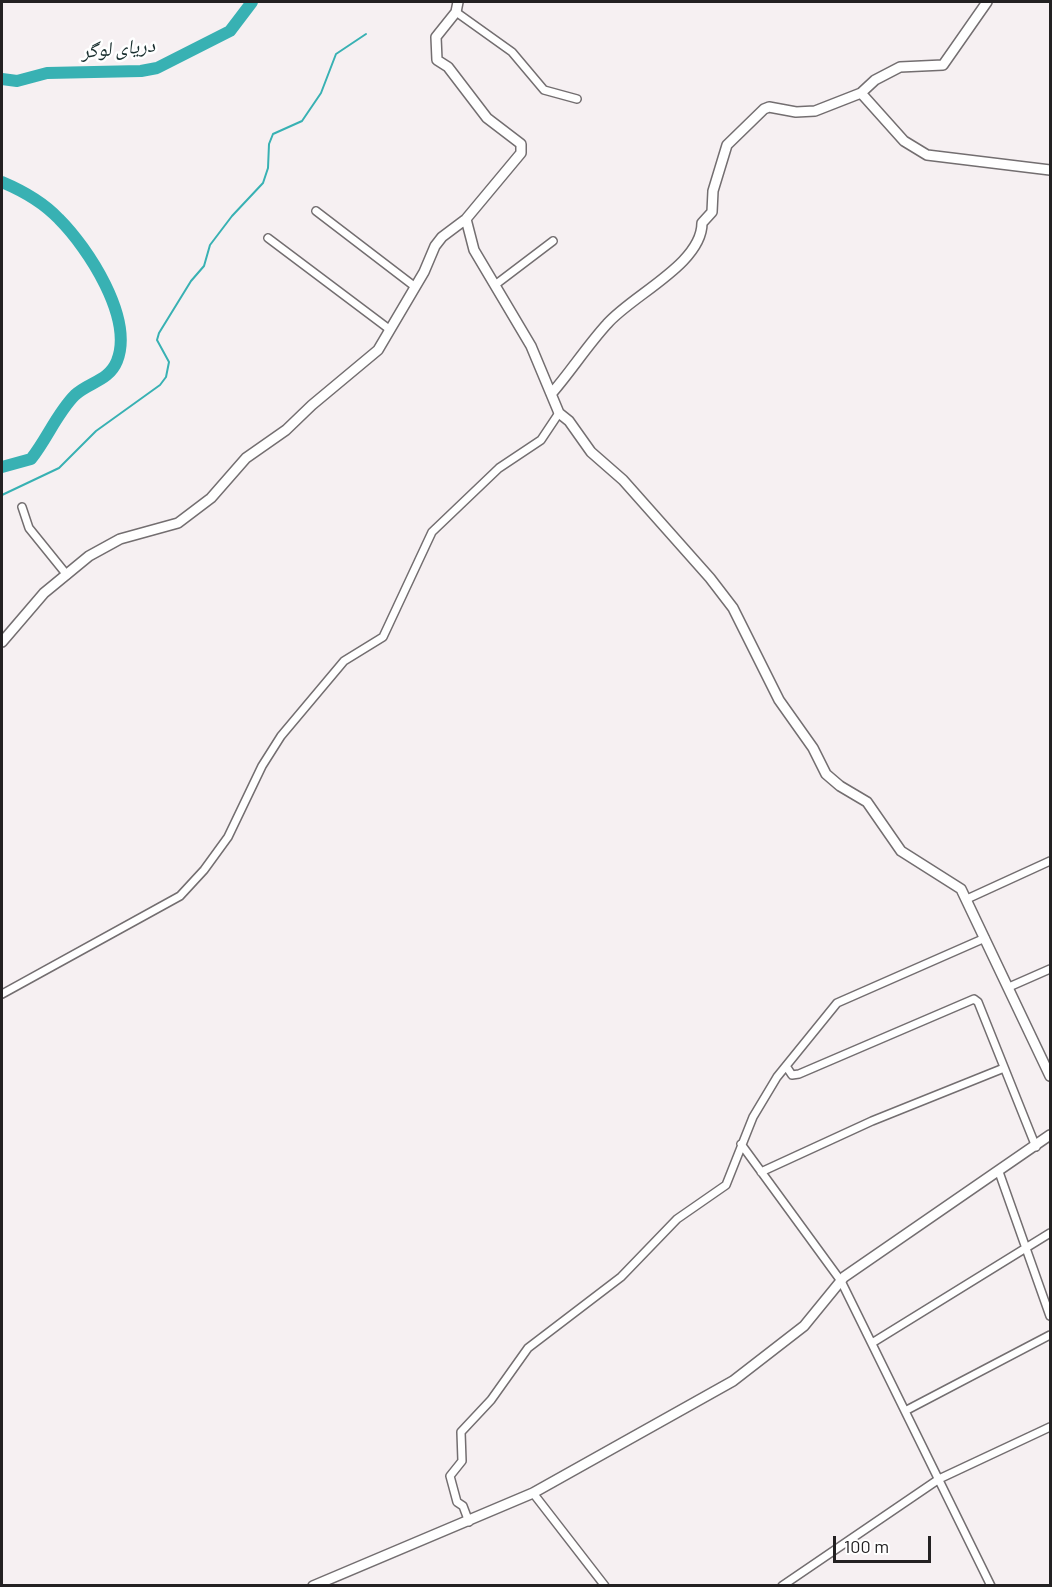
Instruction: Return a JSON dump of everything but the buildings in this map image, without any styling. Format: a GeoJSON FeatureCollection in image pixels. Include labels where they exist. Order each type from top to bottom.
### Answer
{"type":"FeatureCollection","features":[{"type":"Feature","properties":{"kind":"street"},"geometry":{"type":"LineString","coordinates":[[2,642],[44,593],[82,561],[107,545],[137,533],[178,523],[211,498],[246,458],[286,430],[312,405],[378,350],[442,237],[466,219],[504,174],[523,147],[487,118],[448,67],[437,60],[436,38],[456,12],[458,2]]}},
{"type":"Feature","properties":{"kind":"street"},"geometry":{"type":"LineString","coordinates":[[552,393],[608,322],[674,270],[702,235],[702,223],[712,212],[713,191],[727,145],[764,109],[769,106],[807,112],[828,108],[861,93],[875,80],[900,67],[943,65],[987,2]]}},
{"type":"Feature","properties":{"kind":"street"},"geometry":{"type":"LineString","coordinates":[[456,12],[512,52],[544,90],[577,99]]}},
{"type":"Feature","properties":{"kind":"street"},"geometry":{"type":"LineString","coordinates":[[861,93],[904,141],[927,155],[1050,170]]}},
{"type":"Feature","properties":{"kind":"street"},"geometry":{"type":"LineString","coordinates":[[316,211],[414,286]]}},
{"type":"Feature","properties":{"kind":"street"},"geometry":{"type":"LineString","coordinates":[[466,219],[474,250],[531,346],[559,413],[569,421],[591,452],[623,480],[683,545],[722,593],[733,608],[779,700],[813,748],[826,774],[840,786],[867,802],[901,851],[961,889],[1050,1076]]}},
{"type":"Feature","properties":{"kind":"street"},"geometry":{"type":"LineString","coordinates":[[268,238],[389,329]]}},
{"type":"Feature","properties":{"kind":"street"},"geometry":{"type":"LineString","coordinates":[[495,285],[553,241]]}},
{"type":"Feature","properties":{"kind":"street"},"geometry":{"type":"LineString","coordinates":[[2,994],[180,896],[204,870],[228,837],[262,766],[281,736],[344,660],[382,637],[432,532],[499,468],[541,440],[559,413]]}},
{"type":"Feature","properties":{"kind":"street"},"geometry":{"type":"LineString","coordinates":[[22,507],[28,528],[67,575]]}},
{"type":"Feature","properties":{"kind":"street"},"geometry":{"type":"LineString","coordinates":[[967,898],[1050,861]]}},
{"type":"Feature","properties":{"kind":"street"},"geometry":{"type":"LineString","coordinates":[[469,1522],[463,1506],[457,1502],[450,1476],[462,1461],[460,1442],[465,1426],[490,1400],[528,1348],[621,1277],[677,1219],[726,1185],[753,1117],[786,1066],[837,1003],[985,938]]}},
{"type":"Feature","properties":{"kind":"street"},"geometry":{"type":"LineString","coordinates":[[1009,987],[1050,969]]}},
{"type":"Feature","properties":{"kind":"street"},"geometry":{"type":"LineString","coordinates":[[786,1066],[792,1075],[799,1074],[974,999],[978,1002],[1036,1147]]}},
{"type":"Feature","properties":{"kind":"street"},"geometry":{"type":"LineString","coordinates":[[761,1172],[873,1121],[1004,1068]]}},
{"type":"Feature","properties":{"kind":"street"},"geometry":{"type":"LineString","coordinates":[[314,1586],[332,1583],[533,1493],[733,1381],[804,1326],[841,1281],[1050,1136]]}},
{"type":"Feature","properties":{"kind":"street"},"geometry":{"type":"LineString","coordinates":[[741,1144],[841,1281],[991,1586]]}},
{"type":"Feature","properties":{"kind":"street"},"geometry":{"type":"LineString","coordinates":[[999,1172],[1050,1316]]}},
{"type":"Feature","properties":{"kind":"street"},"geometry":{"type":"LineString","coordinates":[[872,1343],[1050,1233]]}},
{"type":"Feature","properties":{"kind":"street"},"geometry":{"type":"LineString","coordinates":[[905,1411],[1050,1335]]}},
{"type":"Feature","properties":{"kind":"street"},"geometry":{"type":"LineString","coordinates":[[782,1586],[939,1479],[1050,1427]]}},
{"type":"Feature","properties":{"kind":"street"},"geometry":{"type":"LineString","coordinates":[[533,1493],[605,1586]]}},
{"type":"Feature","properties":{"kind":"waterway","name":"دریای لوگر"},"geometry":{"type":"LineString","coordinates":[[2,79],[17,81],[47,73],[141,71],[157,68],[230,31],[252,2]]}},
{"type":"Feature","properties":{"kind":"waterway"},"geometry":{"type":"LineString","coordinates":[[2,495],[59,468],[96,431],[160,385],[166,377],[169,362],[157,340],[159,333],[191,281],[204,266],[210,245],[232,216],[263,183],[268,168],[269,144],[273,134],[302,121],[321,93],[336,54],[366,34]]}},
{"type":"Feature","properties":{"kind":"waterway","name":"دریای لوگر"},"geometry":{"type":"LineString","coordinates":[[2,182],[39,202],[59,219],[83,247],[95,265],[114,305],[121,344],[113,368],[104,377],[75,395],[31,459],[2,467]]}}]}
